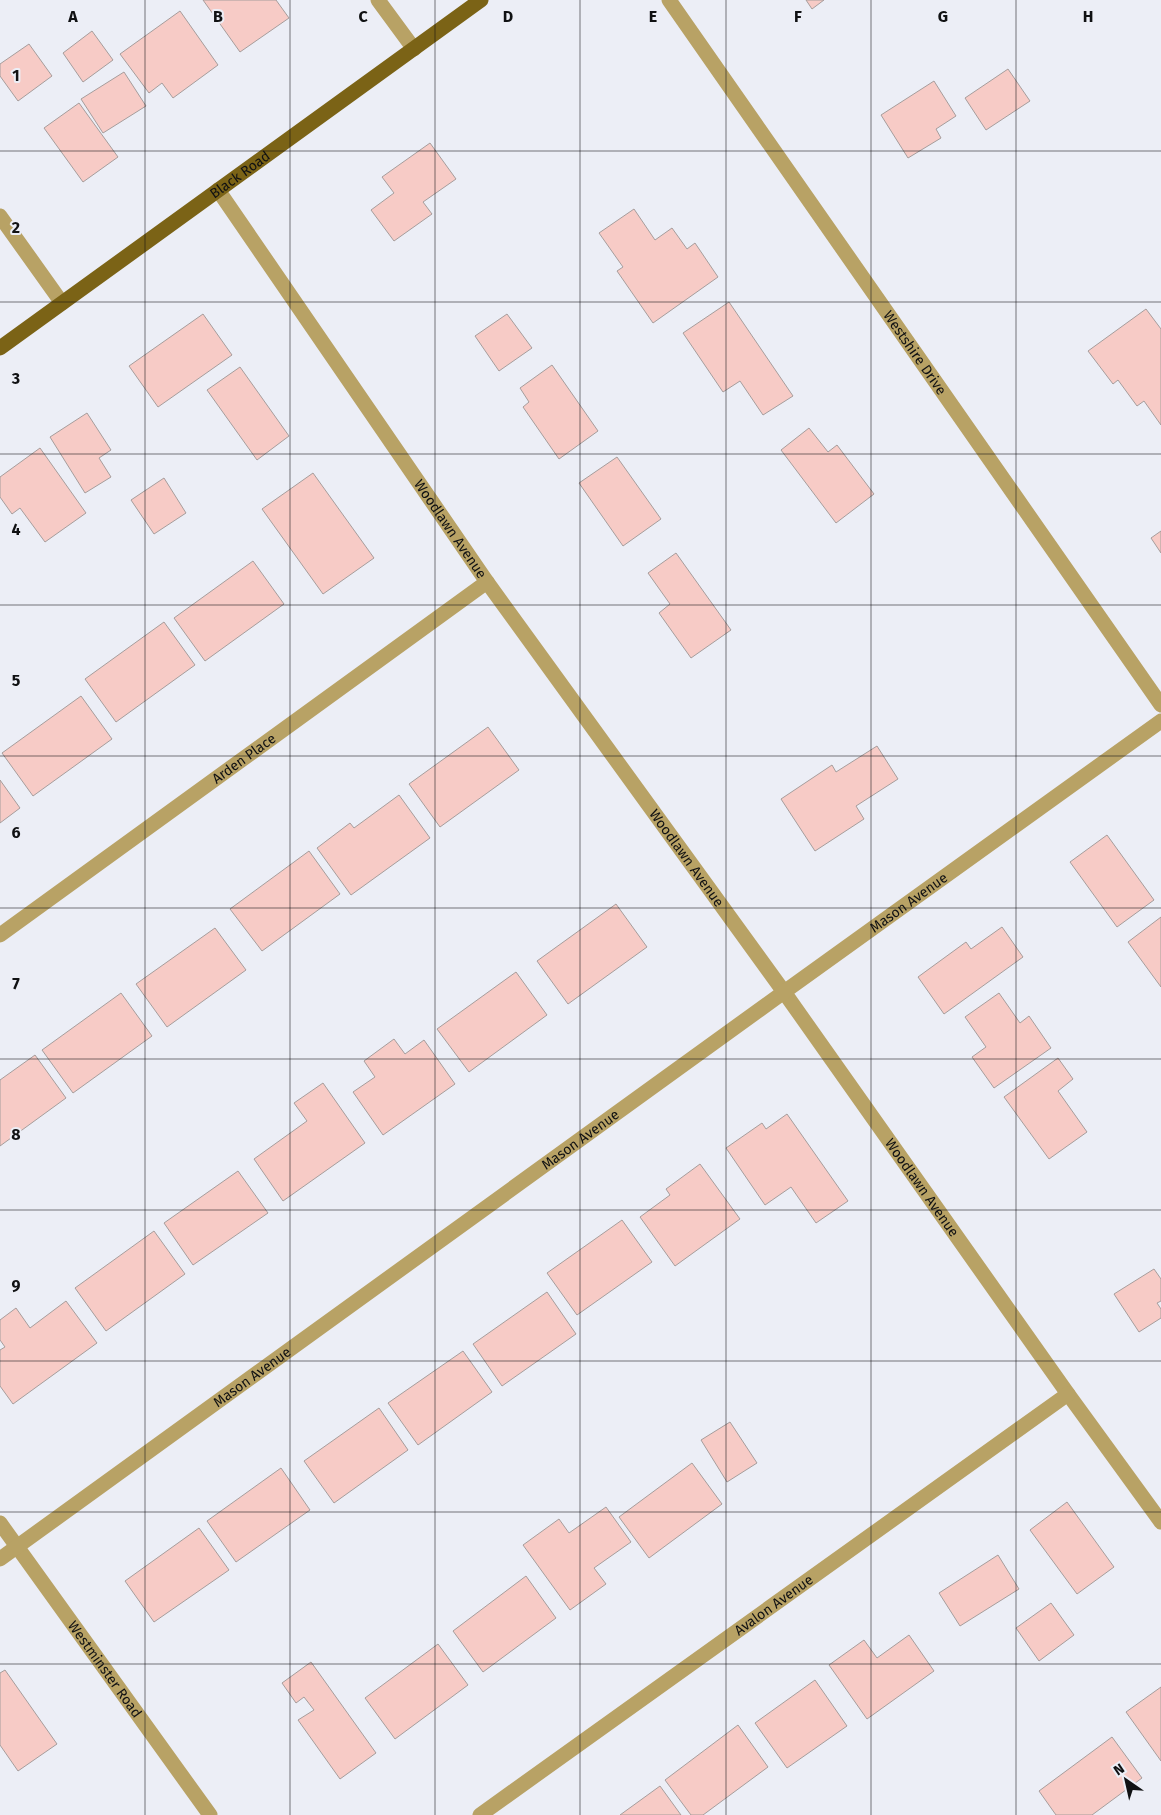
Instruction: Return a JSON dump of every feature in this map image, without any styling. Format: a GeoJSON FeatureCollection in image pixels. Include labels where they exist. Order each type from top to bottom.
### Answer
{"type":"FeatureCollection","features":[{"type":"Feature","properties":{"kind":"main road","name":"Black Road"},"geometry":{"type":"LineString","coordinates":[[0,348],[481,0]]}},
{"type":"Feature","properties":{"kind":"street"},"geometry":{"type":"LineString","coordinates":[[378,0],[414,49]]}},
{"type":"Feature","properties":{"kind":"street","name":"Westshire Drive"},"geometry":{"type":"LineString","coordinates":[[669,0],[1161,706]]}},
{"type":"Feature","properties":{"kind":"street","name":"Woodlawn Avenue"},"geometry":{"type":"LineString","coordinates":[[218,190],[487,582],[784,992],[1068,1394],[1161,1522]]}},
{"type":"Feature","properties":{"kind":"street"},"geometry":{"type":"LineString","coordinates":[[0,216],[62,304]]}},
{"type":"Feature","properties":{"kind":"street","name":"Arden Place"},"geometry":{"type":"LineString","coordinates":[[0,935],[487,582]]}},
{"type":"Feature","properties":{"kind":"street","name":"Mason Avenue"},"geometry":{"type":"LineString","coordinates":[[0,1558],[1161,722]]}},
{"type":"Feature","properties":{"kind":"street","name":"Avalon Avenue"},"geometry":{"type":"LineString","coordinates":[[480,1815],[1068,1394]]}},
{"type":"Feature","properties":{"kind":"street","name":"Westminster Road"},"geometry":{"type":"LineString","coordinates":[[0,1523],[210,1815]]}},
{"type":"Feature","properties":{"kind":"building"},"geometry":{"type":"Polygon","coordinates":[[[203,0],[276,0],[289,18],[240,52],[203,0]]]}},
{"type":"Feature","properties":{"kind":"building"},"geometry":{"type":"Polygon","coordinates":[[[806,0],[824,0],[812,9],[806,0]]]}},
{"type":"Feature","properties":{"kind":"building"},"geometry":{"type":"Polygon","coordinates":[[[180,11],[218,65],[173,98],[162,83],[149,93],[120,54],[180,11]]]}},
{"type":"Feature","properties":{"kind":"building"},"geometry":{"type":"Polygon","coordinates":[[[92,31],[113,60],[83,82],[63,53],[92,31]]]}},
{"type":"Feature","properties":{"kind":"building"},"geometry":{"type":"Polygon","coordinates":[[[29,44],[52,76],[18,101],[0,76],[0,64],[29,44]]]}},
{"type":"Feature","properties":{"kind":"building"},"geometry":{"type":"Polygon","coordinates":[[[1008,69],[1030,101],[986,130],[965,98],[1008,69]]]}},
{"type":"Feature","properties":{"kind":"building"},"geometry":{"type":"Polygon","coordinates":[[[124,72],[146,106],[103,133],[81,99],[124,72]]]}},
{"type":"Feature","properties":{"kind":"building"},"geometry":{"type":"Polygon","coordinates":[[[934,81],[956,116],[936,129],[941,138],[908,158],[881,115],[934,81]]]}},
{"type":"Feature","properties":{"kind":"building"},"geometry":{"type":"Polygon","coordinates":[[[79,103],[118,157],[83,182],[44,128],[79,103]]]}},
{"type":"Feature","properties":{"kind":"building"},"geometry":{"type":"Polygon","coordinates":[[[430,143],[456,179],[423,202],[432,214],[394,241],[371,210],[394,193],[382,177],[430,143]]]}},
{"type":"Feature","properties":{"kind":"building"},"geometry":{"type":"Polygon","coordinates":[[[634,209],[655,240],[672,228],[687,249],[695,243],[718,277],[653,323],[617,271],[623,267],[599,233],[634,209]]]}},
{"type":"Feature","properties":{"kind":"building"},"geometry":{"type":"Polygon","coordinates":[[[729,302],[793,396],[763,415],[740,381],[723,392],[683,333],[729,302]]]}},
{"type":"Feature","properties":{"kind":"building"},"geometry":{"type":"Polygon","coordinates":[[[1146,309],[1161,329],[1161,425],[1144,401],[1137,406],[1118,380],[1113,384],[1088,351],[1146,309]]]}},
{"type":"Feature","properties":{"kind":"building"},"geometry":{"type":"Polygon","coordinates":[[[203,314],[232,355],[158,407],[129,366],[203,314]]]}},
{"type":"Feature","properties":{"kind":"building"},"geometry":{"type":"Polygon","coordinates":[[[507,314],[532,348],[499,371],[475,336],[507,314]]]}},
{"type":"Feature","properties":{"kind":"building"},"geometry":{"type":"Polygon","coordinates":[[[552,365],[598,431],[559,459],[523,407],[529,402],[520,388],[552,365]]]}},
{"type":"Feature","properties":{"kind":"building"},"geometry":{"type":"Polygon","coordinates":[[[240,367],[289,436],[257,460],[207,390],[240,367]]]}},
{"type":"Feature","properties":{"kind":"building"},"geometry":{"type":"Polygon","coordinates":[[[87,413],[111,450],[99,458],[111,477],[85,493],[50,437],[87,413]]]}},
{"type":"Feature","properties":{"kind":"building"},"geometry":{"type":"Polygon","coordinates":[[[809,428],[828,452],[837,445],[874,494],[836,523],[781,450],[809,428]]]}},
{"type":"Feature","properties":{"kind":"building"},"geometry":{"type":"Polygon","coordinates":[[[40,448],[86,513],[45,542],[20,508],[12,514],[0,497],[0,477],[40,448]]]}},
{"type":"Feature","properties":{"kind":"building"},"geometry":{"type":"Polygon","coordinates":[[[617,457],[661,519],[623,546],[579,483],[617,457]]]}},
{"type":"Feature","properties":{"kind":"building"},"geometry":{"type":"Polygon","coordinates":[[[313,473],[374,558],[323,594],[262,509],[313,473]]]}},
{"type":"Feature","properties":{"kind":"building"},"geometry":{"type":"Polygon","coordinates":[[[164,478],[186,513],[154,534],[131,500],[164,478]]]}},
{"type":"Feature","properties":{"kind":"building"},"geometry":{"type":"Polygon","coordinates":[[[1161,531],[1161,553],[1151,538],[1161,531]]]}},
{"type":"Feature","properties":{"kind":"building"},"geometry":{"type":"Polygon","coordinates":[[[676,553],[731,630],[691,658],[659,613],[670,604],[648,573],[676,553]]]}},
{"type":"Feature","properties":{"kind":"building"},"geometry":{"type":"Polygon","coordinates":[[[253,561],[284,604],[205,661],[174,618],[253,561]]]}},
{"type":"Feature","properties":{"kind":"building"},"geometry":{"type":"Polygon","coordinates":[[[164,622],[195,665],[116,722],[85,679],[164,622]]]}},
{"type":"Feature","properties":{"kind":"building"},"geometry":{"type":"Polygon","coordinates":[[[81,696],[112,739],[33,796],[2,753],[81,696]]]}},
{"type":"Feature","properties":{"kind":"building"},"geometry":{"type":"Polygon","coordinates":[[[488,727],[519,770],[440,827],[409,784],[488,727]]]}},
{"type":"Feature","properties":{"kind":"building"},"geometry":{"type":"Polygon","coordinates":[[[877,746],[898,779],[856,806],[864,819],[815,851],[781,799],[832,765],[836,772],[877,746]]]}},
{"type":"Feature","properties":{"kind":"building"},"geometry":{"type":"Polygon","coordinates":[[[0,780],[20,808],[0,823],[0,780]]]}},
{"type":"Feature","properties":{"kind":"building"},"geometry":{"type":"Polygon","coordinates":[[[399,795],[430,838],[351,895],[317,848],[350,823],[354,828],[399,795]]]}},
{"type":"Feature","properties":{"kind":"building"},"geometry":{"type":"Polygon","coordinates":[[[1107,835],[1154,900],[1117,927],[1070,862],[1107,835]]]}},
{"type":"Feature","properties":{"kind":"building"},"geometry":{"type":"Polygon","coordinates":[[[309,851],[340,894],[262,951],[230,909],[309,851]]]}},
{"type":"Feature","properties":{"kind":"building"},"geometry":{"type":"Polygon","coordinates":[[[616,904],[647,947],[568,1004],[537,961],[616,904]]]}},
{"type":"Feature","properties":{"kind":"building"},"geometry":{"type":"Polygon","coordinates":[[[1161,917],[1161,987],[1128,942],[1161,917]]]}},
{"type":"Feature","properties":{"kind":"building"},"geometry":{"type":"Polygon","coordinates":[[[1002,927],[1023,957],[944,1014],[918,977],[966,942],[971,949],[1002,927]]]}},
{"type":"Feature","properties":{"kind":"building"},"geometry":{"type":"Polygon","coordinates":[[[215,928],[246,970],[167,1027],[136,984],[215,928]]]}},
{"type":"Feature","properties":{"kind":"building"},"geometry":{"type":"Polygon","coordinates":[[[516,972],[547,1015],[469,1072],[437,1029],[516,972]]]}},
{"type":"Feature","properties":{"kind":"building"},"geometry":{"type":"Polygon","coordinates":[[[121,993],[152,1036],[73,1093],[42,1050],[121,993]]]}},
{"type":"Feature","properties":{"kind":"building"},"geometry":{"type":"Polygon","coordinates":[[[999,993],[1020,1023],[1029,1016],[1051,1048],[994,1088],[972,1057],[986,1047],[965,1017],[999,993]]]}},
{"type":"Feature","properties":{"kind":"building"},"geometry":{"type":"Polygon","coordinates":[[[394,1039],[405,1054],[424,1040],[455,1084],[383,1135],[353,1092],[375,1077],[364,1061],[394,1039]]]}},
{"type":"Feature","properties":{"kind":"building"},"geometry":{"type":"Polygon","coordinates":[[[35,1055],[66,1098],[0,1146],[0,1080],[35,1055]]]}},
{"type":"Feature","properties":{"kind":"building"},"geometry":{"type":"Polygon","coordinates":[[[1058,1058],[1073,1079],[1058,1091],[1087,1132],[1049,1159],[1004,1097],[1058,1058]]]}},
{"type":"Feature","properties":{"kind":"building"},"geometry":{"type":"Polygon","coordinates":[[[323,1083],[365,1143],[283,1201],[254,1159],[307,1121],[294,1103],[323,1083]]]}},
{"type":"Feature","properties":{"kind":"building"},"geometry":{"type":"Polygon","coordinates":[[[787,1114],[848,1201],[816,1223],[791,1187],[765,1205],[726,1148],[762,1123],[766,1129],[787,1114]]]}},
{"type":"Feature","properties":{"kind":"building"},"geometry":{"type":"Polygon","coordinates":[[[700,1164],[740,1219],[675,1266],[640,1217],[670,1195],[666,1189],[700,1164]]]}},
{"type":"Feature","properties":{"kind":"building"},"geometry":{"type":"Polygon","coordinates":[[[238,1171],[268,1213],[193,1265],[164,1223],[238,1171]]]}},
{"type":"Feature","properties":{"kind":"building"},"geometry":{"type":"Polygon","coordinates":[[[622,1220],[652,1262],[577,1315],[547,1273],[622,1220]]]}},
{"type":"Feature","properties":{"kind":"building"},"geometry":{"type":"Polygon","coordinates":[[[154,1231],[185,1274],[106,1331],[75,1288],[154,1231]]]}},
{"type":"Feature","properties":{"kind":"building"},"geometry":{"type":"Polygon","coordinates":[[[1154,1269],[1161,1279],[1161,1301],[1157,1303],[1161,1309],[1161,1318],[1139,1332],[1114,1294],[1154,1269]]]}},
{"type":"Feature","properties":{"kind":"building"},"geometry":{"type":"Polygon","coordinates":[[[547,1292],[576,1334],[502,1386],[473,1344],[547,1292]]]}},
{"type":"Feature","properties":{"kind":"building"},"geometry":{"type":"Polygon","coordinates":[[[66,1301],[97,1343],[13,1404],[0,1386],[0,1350],[5,1347],[0,1340],[0,1320],[16,1308],[30,1328],[66,1301]]]}},
{"type":"Feature","properties":{"kind":"building"},"geometry":{"type":"Polygon","coordinates":[[[463,1351],[492,1392],[418,1445],[388,1403],[463,1351]]]}},
{"type":"Feature","properties":{"kind":"building"},"geometry":{"type":"Polygon","coordinates":[[[379,1408],[408,1450],[334,1503],[304,1461],[379,1408]]]}},
{"type":"Feature","properties":{"kind":"building"},"geometry":{"type":"Polygon","coordinates":[[[730,1422],[757,1463],[727,1482],[701,1440],[730,1422]]]}},
{"type":"Feature","properties":{"kind":"building"},"geometry":{"type":"Polygon","coordinates":[[[692,1463],[722,1504],[649,1558],[619,1517],[692,1463]]]}},
{"type":"Feature","properties":{"kind":"building"},"geometry":{"type":"Polygon","coordinates":[[[281,1468],[310,1510],[236,1562],[207,1521],[281,1468]]]}},
{"type":"Feature","properties":{"kind":"building"},"geometry":{"type":"Polygon","coordinates":[[[1067,1502],[1114,1567],[1077,1594],[1030,1530],[1067,1502]]]}},
{"type":"Feature","properties":{"kind":"building"},"geometry":{"type":"Polygon","coordinates":[[[606,1507],[631,1542],[594,1568],[606,1584],[570,1610],[523,1545],[559,1519],[569,1533],[606,1507]]]}},
{"type":"Feature","properties":{"kind":"building"},"geometry":{"type":"Polygon","coordinates":[[[199,1528],[229,1570],[154,1622],[125,1581],[199,1528]]]}},
{"type":"Feature","properties":{"kind":"building"},"geometry":{"type":"Polygon","coordinates":[[[998,1555],[1019,1589],[960,1626],[939,1593],[998,1555]]]}},
{"type":"Feature","properties":{"kind":"building"},"geometry":{"type":"Polygon","coordinates":[[[526,1576],[556,1618],[483,1672],[453,1631],[526,1576]]]}},
{"type":"Feature","properties":{"kind":"building"},"geometry":{"type":"Polygon","coordinates":[[[1051,1603],[1074,1635],[1039,1661],[1016,1628],[1051,1603]]]}},
{"type":"Feature","properties":{"kind":"building"},"geometry":{"type":"Polygon","coordinates":[[[909,1635],[934,1671],[867,1719],[829,1665],[864,1640],[877,1658],[909,1635]]]}},
{"type":"Feature","properties":{"kind":"building"},"geometry":{"type":"Polygon","coordinates":[[[438,1644],[468,1685],[395,1739],[365,1698],[438,1644]]]}},
{"type":"Feature","properties":{"kind":"building"},"geometry":{"type":"Polygon","coordinates":[[[311,1662],[376,1753],[340,1779],[298,1720],[314,1710],[304,1697],[296,1703],[282,1683],[311,1662]]]}},
{"type":"Feature","properties":{"kind":"building"},"geometry":{"type":"Polygon","coordinates":[[[5,1670],[57,1744],[18,1771],[0,1745],[0,1673],[5,1670]]]}},
{"type":"Feature","properties":{"kind":"building"},"geometry":{"type":"Polygon","coordinates":[[[815,1680],[847,1726],[787,1768],[755,1723],[815,1680]]]}},
{"type":"Feature","properties":{"kind":"building"},"geometry":{"type":"Polygon","coordinates":[[[1161,1687],[1161,1761],[1126,1712],[1161,1687]]]}},
{"type":"Feature","properties":{"kind":"building"},"geometry":{"type":"Polygon","coordinates":[[[738,1725],[768,1767],[703,1815],[691,1815],[665,1780],[738,1725]]]}},
{"type":"Feature","properties":{"kind":"building"},"geometry":{"type":"Polygon","coordinates":[[[1112,1737],[1142,1778],[1092,1815],[1056,1815],[1039,1791],[1112,1737]]]}},
{"type":"Feature","properties":{"kind":"building"},"geometry":{"type":"Polygon","coordinates":[[[660,1786],[681,1815],[620,1815],[660,1786]]]}}]}
